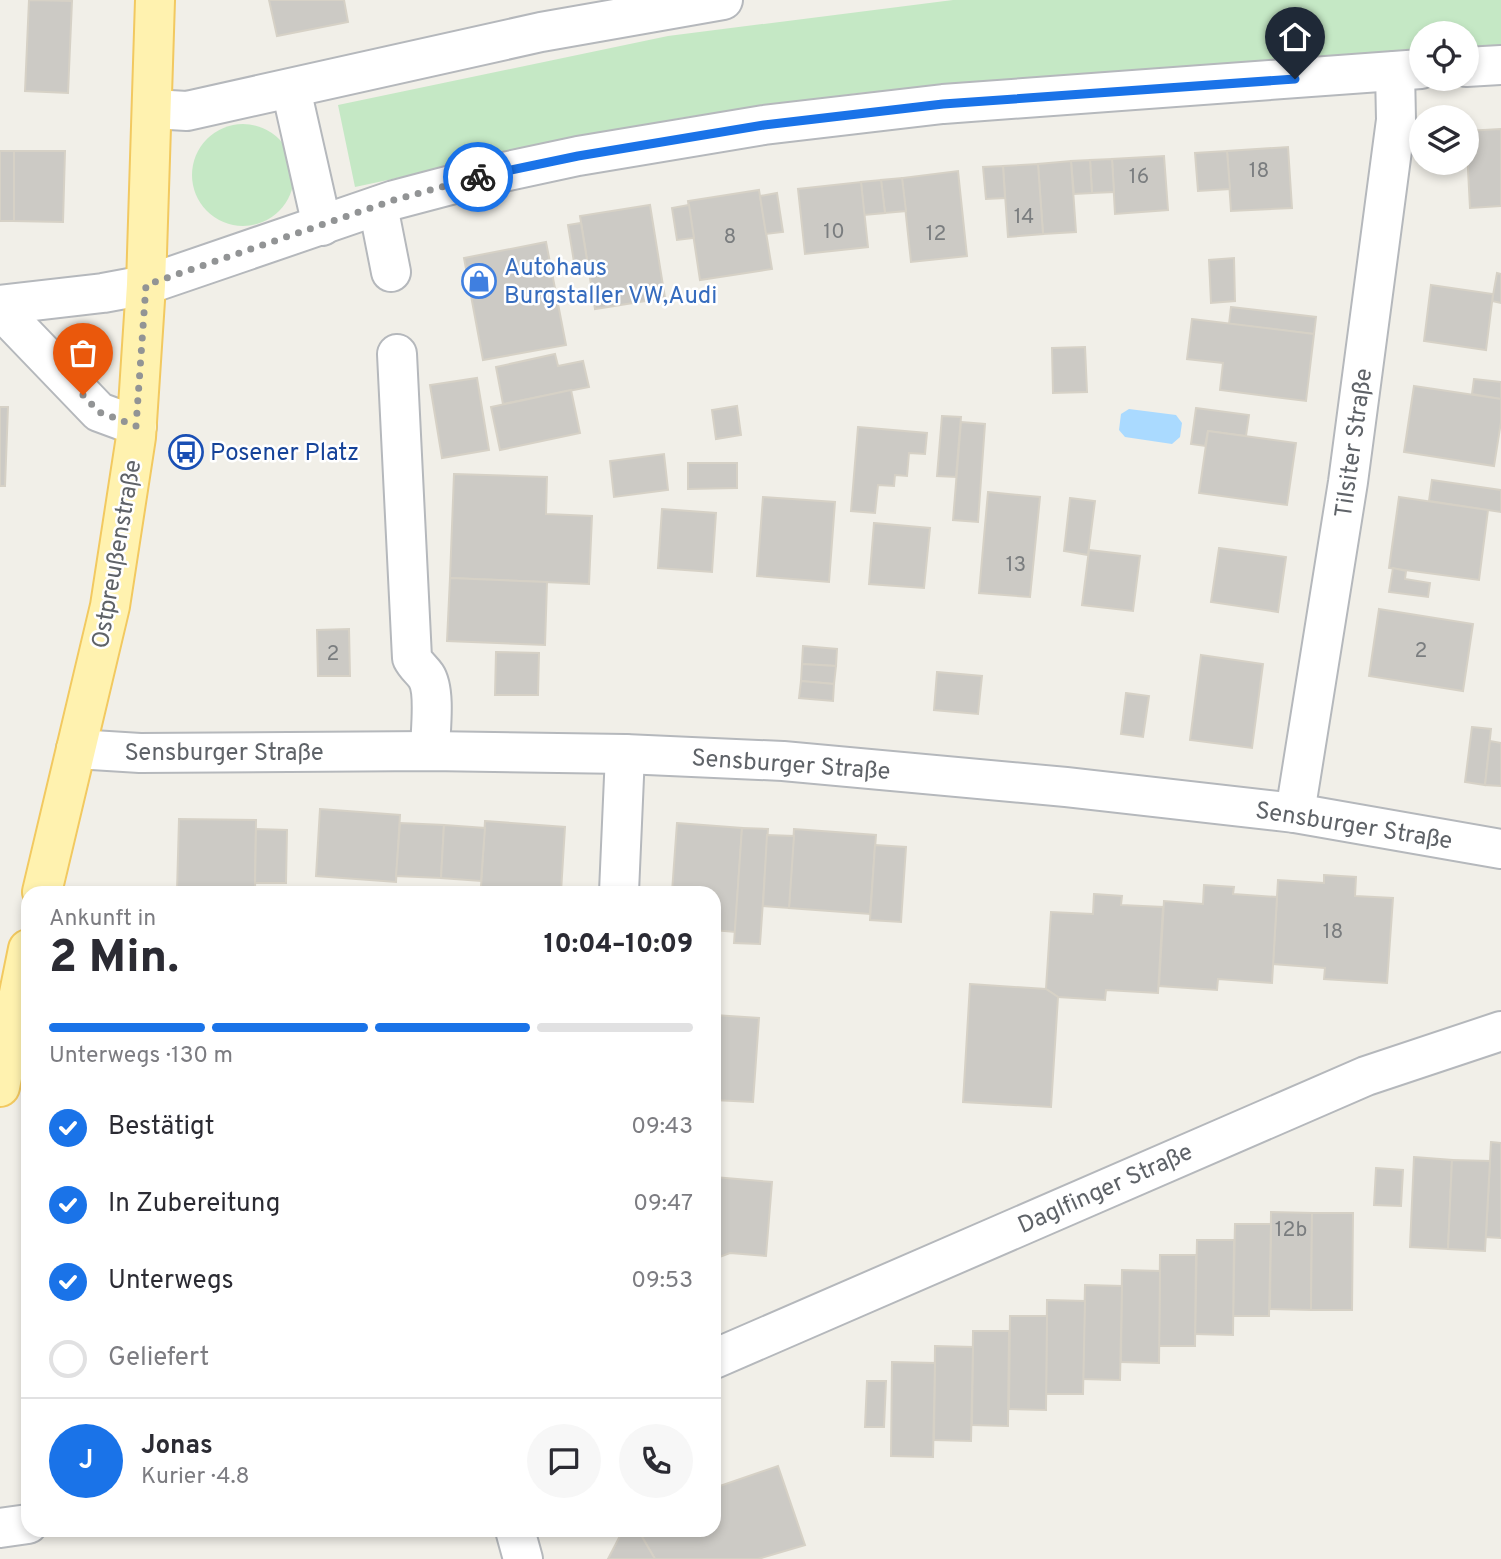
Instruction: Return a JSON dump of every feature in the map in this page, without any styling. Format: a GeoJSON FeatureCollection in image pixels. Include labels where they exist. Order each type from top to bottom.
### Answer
{"type":"FeatureCollection","features":[{"type":"Feature","properties":{"kind":"main road","name":"Ostpreußenstraße"},"geometry":{"type":"LineString","coordinates":[[42,886],[110,606],[136,426],[146,285],[155,0]]}},
{"type":"Feature","properties":{"kind":"main road"},"geometry":{"type":"LineString","coordinates":[[0,1087],[21,984]]}},
{"type":"Feature","properties":{"kind":"street"},"geometry":{"type":"LineString","coordinates":[[152,109],[187,111],[541,32],[723,0]]}},
{"type":"Feature","properties":{"kind":"street"},"geometry":{"type":"LineString","coordinates":[[1479,66],[1501,65]]}},
{"type":"Feature","properties":{"kind":"street"},"geometry":{"type":"LineString","coordinates":[[0,307],[146,285],[394,200],[578,156],[764,125],[943,104],[1408,70]]}},
{"type":"Feature","properties":{"kind":"street","name":"Tilsiter Straße"},"geometry":{"type":"LineString","coordinates":[[1295,813],[1348,482],[1396,120],[1408,70]]}},
{"type":"Feature","properties":{"kind":"street"},"geometry":{"type":"LineString","coordinates":[[291,89],[322,226]]}},
{"type":"Feature","properties":{"kind":"street"},"geometry":{"type":"LineString","coordinates":[[378,206],[391,272]]}},
{"type":"Feature","properties":{"kind":"street"},"geometry":{"type":"LineString","coordinates":[[0,307],[99,412],[136,426]]}},
{"type":"Feature","properties":{"kind":"street"},"geometry":{"type":"LineString","coordinates":[[397,354],[412,658],[426,676],[430,687],[430,751]]}},
{"type":"Feature","properties":{"kind":"street","name":"Sensburger Straße"},"geometry":{"type":"LineString","coordinates":[[76,749],[140,754],[430,751],[625,754],[783,761],[936,774],[1295,813],[1501,849]]}},
{"type":"Feature","properties":{"kind":"street"},"geometry":{"type":"LineString","coordinates":[[619,886],[625,754]]}},
{"type":"Feature","properties":{"kind":"street","name":"Daglfinger Straße"},"geometry":{"type":"LineString","coordinates":[[721,1356],[1366,1076],[1501,1031]]}},
{"type":"Feature","properties":{"kind":"street"},"geometry":{"type":"LineString","coordinates":[[0,1528],[21,1525]]}},
{"type":"Feature","properties":{"kind":"street"},"geometry":{"type":"LineString","coordinates":[[516,1537],[523,1559]]}},
{"type":"Feature","properties":{"kind":"green space"},"geometry":{"type":"Polygon","coordinates":[[[953,0],[1501,0],[1501,47],[1479,48],[1479,21],[1409,21],[1409,52],[1032,77],[859,93],[680,118],[355,187],[338,105],[668,36],[953,0]]]}},
{"type":"Feature","properties":{"kind":"green space"},"geometry":{"type":"Polygon","coordinates":[[[243,124],[263,128],[279,139],[290,155],[294,175],[290,195],[279,211],[263,222],[243,226],[223,222],[207,211],[196,195],[192,175],[196,155],[207,139],[223,128],[243,124]]]}},
{"type":"Feature","properties":{"kind":"water"},"geometry":{"type":"Polygon","coordinates":[[[1129,409],[1176,415],[1182,423],[1180,437],[1172,444],[1125,437],[1119,430],[1121,414],[1129,409]]]}},
{"type":"Feature","properties":{"kind":"building"},"geometry":{"type":"Polygon","coordinates":[[[29,0],[72,1],[68,93],[25,91],[29,0]]]}},
{"type":"Feature","properties":{"kind":"building"},"geometry":{"type":"Polygon","coordinates":[[[269,0],[344,0],[348,22],[277,36],[269,0]]]}},
{"type":"Feature","properties":{"kind":"building"},"geometry":{"type":"Polygon","coordinates":[[[1501,129],[1501,206],[1470,208],[1468,175],[1479,175],[1479,130],[1501,129]]]}},
{"type":"Feature","properties":{"kind":"building"},"geometry":{"type":"Polygon","coordinates":[[[1288,147],[1292,208],[1231,211],[1227,151],[1288,147]]]}},
{"type":"Feature","properties":{"kind":"building"},"geometry":{"type":"Polygon","coordinates":[[[0,151],[14,151],[14,221],[0,221],[0,151]]]}},
{"type":"Feature","properties":{"kind":"building"},"geometry":{"type":"Polygon","coordinates":[[[14,151],[65,151],[63,222],[14,221],[14,151]]]}},
{"type":"Feature","properties":{"kind":"building"},"geometry":{"type":"Polygon","coordinates":[[[1227,151],[1230,189],[1198,191],[1195,153],[1227,151]]]}},
{"type":"Feature","properties":{"kind":"building"},"geometry":{"type":"Polygon","coordinates":[[[1164,156],[1168,210],[1115,214],[1112,159],[1164,156]]]}},
{"type":"Feature","properties":{"kind":"building"},"geometry":{"type":"Polygon","coordinates":[[[1112,159],[1114,192],[1092,193],[1090,160],[1112,159]]]}},
{"type":"Feature","properties":{"kind":"building"},"geometry":{"type":"Polygon","coordinates":[[[1090,160],[1092,193],[1074,194],[1071,161],[1090,160]]]}},
{"type":"Feature","properties":{"kind":"building"},"geometry":{"type":"Polygon","coordinates":[[[1071,161],[1076,232],[1043,234],[1038,164],[1071,161]]]}},
{"type":"Feature","properties":{"kind":"building"},"geometry":{"type":"Polygon","coordinates":[[[1038,164],[1043,234],[1008,237],[1003,166],[1038,164]]]}},
{"type":"Feature","properties":{"kind":"building"},"geometry":{"type":"Polygon","coordinates":[[[1003,166],[1005,198],[986,199],[983,167],[1003,166]]]}},
{"type":"Feature","properties":{"kind":"building"},"geometry":{"type":"Polygon","coordinates":[[[958,171],[967,256],[911,262],[902,178],[958,171]]]}},
{"type":"Feature","properties":{"kind":"building"},"geometry":{"type":"Polygon","coordinates":[[[902,178],[906,211],[885,213],[881,180],[902,178]]]}},
{"type":"Feature","properties":{"kind":"building"},"geometry":{"type":"Polygon","coordinates":[[[881,180],[885,213],[864,215],[861,182],[881,180]]]}},
{"type":"Feature","properties":{"kind":"building"},"geometry":{"type":"Polygon","coordinates":[[[861,182],[868,247],[805,254],[798,189],[861,182]]]}},
{"type":"Feature","properties":{"kind":"building"},"geometry":{"type":"Polygon","coordinates":[[[759,190],[772,269],[700,280],[688,201],[759,190]]]}},
{"type":"Feature","properties":{"kind":"building"},"geometry":{"type":"Polygon","coordinates":[[[777,193],[783,232],[766,234],[760,196],[777,193]]]}},
{"type":"Feature","properties":{"kind":"building"},"geometry":{"type":"Polygon","coordinates":[[[650,205],[665,298],[595,309],[580,216],[650,205]]]}},
{"type":"Feature","properties":{"kind":"building"},"geometry":{"type":"Polygon","coordinates":[[[689,205],[694,238],[677,240],[672,208],[689,205]]]}},
{"type":"Feature","properties":{"kind":"building"},"geometry":{"type":"Polygon","coordinates":[[[581,223],[587,260],[574,262],[568,225],[581,223]]]}},
{"type":"Feature","properties":{"kind":"building"},"geometry":{"type":"Polygon","coordinates":[[[546,242],[566,345],[483,360],[464,258],[546,242]]]}},
{"type":"Feature","properties":{"kind":"building"},"geometry":{"type":"Polygon","coordinates":[[[1234,258],[1235,301],[1211,303],[1209,260],[1234,258]]]}},
{"type":"Feature","properties":{"kind":"building"},"geometry":{"type":"Polygon","coordinates":[[[1497,273],[1501,274],[1501,303],[1492,301],[1497,273]]]}},
{"type":"Feature","properties":{"kind":"building"},"geometry":{"type":"Polygon","coordinates":[[[1431,285],[1493,294],[1486,350],[1424,341],[1431,285]]]}},
{"type":"Feature","properties":{"kind":"building"},"geometry":{"type":"Polygon","coordinates":[[[1231,307],[1316,317],[1314,334],[1229,324],[1231,307]]]}},
{"type":"Feature","properties":{"kind":"building"},"geometry":{"type":"Polygon","coordinates":[[[1192,319],[1314,334],[1306,401],[1220,390],[1223,363],[1187,359],[1192,319]]]}},
{"type":"Feature","properties":{"kind":"building"},"geometry":{"type":"Polygon","coordinates":[[[1085,347],[1087,392],[1053,393],[1052,348],[1085,347]]]}},
{"type":"Feature","properties":{"kind":"building"},"geometry":{"type":"Polygon","coordinates":[[[555,354],[558,366],[583,361],[589,387],[503,404],[496,367],[555,354]]]}},
{"type":"Feature","properties":{"kind":"building"},"geometry":{"type":"Polygon","coordinates":[[[477,378],[489,450],[442,458],[430,385],[477,378]]]}},
{"type":"Feature","properties":{"kind":"building"},"geometry":{"type":"Polygon","coordinates":[[[1474,379],[1501,382],[1501,399],[1472,394],[1474,379]]]}},
{"type":"Feature","properties":{"kind":"building"},"geometry":{"type":"Polygon","coordinates":[[[1414,386],[1501,399],[1501,422],[1494,466],[1404,452],[1414,386]]]}},
{"type":"Feature","properties":{"kind":"building"},"geometry":{"type":"Polygon","coordinates":[[[571,390],[580,433],[500,450],[491,407],[571,390]]]}},
{"type":"Feature","properties":{"kind":"building"},"geometry":{"type":"Polygon","coordinates":[[[737,406],[741,435],[716,439],[712,410],[737,406]]]}},
{"type":"Feature","properties":{"kind":"building"},"geometry":{"type":"Polygon","coordinates":[[[0,407],[8,407],[5,486],[0,486],[0,407]]]}},
{"type":"Feature","properties":{"kind":"building"},"geometry":{"type":"Polygon","coordinates":[[[1196,408],[1249,415],[1246,436],[1208,431],[1205,446],[1191,444],[1196,408]]]}},
{"type":"Feature","properties":{"kind":"building"},"geometry":{"type":"Polygon","coordinates":[[[942,416],[961,417],[956,477],[937,476],[942,416]]]}},
{"type":"Feature","properties":{"kind":"building"},"geometry":{"type":"Polygon","coordinates":[[[961,422],[985,424],[978,522],[953,520],[961,422]]]}},
{"type":"Feature","properties":{"kind":"building"},"geometry":{"type":"Polygon","coordinates":[[[858,427],[927,433],[925,454],[909,453],[907,476],[895,475],[894,486],[878,485],[875,513],[851,511],[858,427]]]}},
{"type":"Feature","properties":{"kind":"building"},"geometry":{"type":"Polygon","coordinates":[[[1208,431],[1296,443],[1287,505],[1199,493],[1208,431]]]}},
{"type":"Feature","properties":{"kind":"building"},"geometry":{"type":"Polygon","coordinates":[[[664,454],[668,490],[614,497],[610,461],[664,454]]]}},
{"type":"Feature","properties":{"kind":"building"},"geometry":{"type":"Polygon","coordinates":[[[688,463],[737,463],[737,488],[688,489],[688,463]]]}},
{"type":"Feature","properties":{"kind":"building"},"geometry":{"type":"Polygon","coordinates":[[[454,474],[547,477],[546,514],[592,516],[589,584],[450,578],[454,474]]]}},
{"type":"Feature","properties":{"kind":"building"},"geometry":{"type":"Polygon","coordinates":[[[1432,480],[1501,490],[1501,512],[1429,501],[1432,480]]]}},
{"type":"Feature","properties":{"kind":"building"},"geometry":{"type":"Polygon","coordinates":[[[988,492],[1040,497],[1030,597],[979,593],[988,492]]]}},
{"type":"Feature","properties":{"kind":"building"},"geometry":{"type":"Polygon","coordinates":[[[763,497],[835,502],[829,582],[757,576],[763,497]]]}},
{"type":"Feature","properties":{"kind":"building"},"geometry":{"type":"Polygon","coordinates":[[[1399,497],[1488,510],[1479,580],[1389,568],[1399,497]]]}},
{"type":"Feature","properties":{"kind":"building"},"geometry":{"type":"Polygon","coordinates":[[[1070,498],[1095,501],[1088,555],[1064,551],[1070,498]]]}},
{"type":"Feature","properties":{"kind":"building"},"geometry":{"type":"Polygon","coordinates":[[[662,509],[716,513],[712,572],[658,568],[662,509]]]}},
{"type":"Feature","properties":{"kind":"building"},"geometry":{"type":"Polygon","coordinates":[[[874,523],[930,528],[924,588],[869,584],[874,523]]]}},
{"type":"Feature","properties":{"kind":"building"},"geometry":{"type":"Polygon","coordinates":[[[1219,548],[1286,557],[1278,612],[1211,602],[1219,548]]]}},
{"type":"Feature","properties":{"kind":"building"},"geometry":{"type":"Polygon","coordinates":[[[1089,550],[1140,556],[1133,611],[1082,605],[1089,550]]]}},
{"type":"Feature","properties":{"kind":"building"},"geometry":{"type":"Polygon","coordinates":[[[1393,568],[1406,571],[1405,579],[1430,583],[1428,597],[1389,592],[1393,568]]]}},
{"type":"Feature","properties":{"kind":"building"},"geometry":{"type":"Polygon","coordinates":[[[450,578],[547,582],[545,645],[447,641],[450,578]]]}},
{"type":"Feature","properties":{"kind":"building"},"geometry":{"type":"Polygon","coordinates":[[[1379,609],[1473,624],[1463,691],[1369,676],[1379,609]]]}},
{"type":"Feature","properties":{"kind":"building"},"geometry":{"type":"Polygon","coordinates":[[[349,629],[350,676],[318,676],[317,630],[349,629]]]}},
{"type":"Feature","properties":{"kind":"building"},"geometry":{"type":"Polygon","coordinates":[[[803,646],[837,649],[836,666],[802,664],[803,646]]]}},
{"type":"Feature","properties":{"kind":"building"},"geometry":{"type":"Polygon","coordinates":[[[496,652],[539,653],[538,695],[495,695],[496,652]]]}},
{"type":"Feature","properties":{"kind":"building"},"geometry":{"type":"Polygon","coordinates":[[[1201,655],[1263,664],[1252,748],[1190,740],[1201,655]]]}},
{"type":"Feature","properties":{"kind":"building"},"geometry":{"type":"Polygon","coordinates":[[[802,664],[836,666],[834,684],[801,681],[802,664]]]}},
{"type":"Feature","properties":{"kind":"building"},"geometry":{"type":"Polygon","coordinates":[[[937,672],[982,676],[978,714],[934,710],[937,672]]]}},
{"type":"Feature","properties":{"kind":"building"},"geometry":{"type":"Polygon","coordinates":[[[801,681],[834,684],[833,701],[799,698],[801,681]]]}},
{"type":"Feature","properties":{"kind":"building"},"geometry":{"type":"Polygon","coordinates":[[[1126,693],[1149,696],[1143,737],[1121,734],[1126,693]]]}},
{"type":"Feature","properties":{"kind":"building"},"geometry":{"type":"Polygon","coordinates":[[[1472,727],[1491,729],[1485,785],[1465,782],[1472,727]]]}},
{"type":"Feature","properties":{"kind":"building"},"geometry":{"type":"Polygon","coordinates":[[[1490,741],[1501,743],[1501,786],[1485,785],[1490,741]]]}},
{"type":"Feature","properties":{"kind":"building"},"geometry":{"type":"Polygon","coordinates":[[[320,809],[400,815],[396,882],[316,876],[320,809]]]}},
{"type":"Feature","properties":{"kind":"building"},"geometry":{"type":"Polygon","coordinates":[[[179,819],[256,820],[255,886],[177,886],[179,819]]]}},
{"type":"Feature","properties":{"kind":"building"},"geometry":{"type":"Polygon","coordinates":[[[485,821],[565,827],[561,886],[481,886],[485,821]]]}},
{"type":"Feature","properties":{"kind":"building"},"geometry":{"type":"Polygon","coordinates":[[[400,823],[444,825],[441,878],[396,876],[400,823]]]}},
{"type":"Feature","properties":{"kind":"building"},"geometry":{"type":"Polygon","coordinates":[[[677,823],[742,828],[735,932],[721,931],[721,886],[672,886],[677,823]]]}},
{"type":"Feature","properties":{"kind":"building"},"geometry":{"type":"Polygon","coordinates":[[[444,825],[485,828],[481,881],[441,878],[444,825]]]}},
{"type":"Feature","properties":{"kind":"building"},"geometry":{"type":"Polygon","coordinates":[[[742,828],[768,829],[760,944],[734,943],[742,828]]]}},
{"type":"Feature","properties":{"kind":"building"},"geometry":{"type":"Polygon","coordinates":[[[256,829],[287,830],[286,883],[255,883],[256,829]]]}},
{"type":"Feature","properties":{"kind":"building"},"geometry":{"type":"Polygon","coordinates":[[[794,829],[876,835],[870,914],[789,908],[794,829]]]}},
{"type":"Feature","properties":{"kind":"building"},"geometry":{"type":"Polygon","coordinates":[[[767,835],[794,836],[789,908],[763,906],[767,835]]]}},
{"type":"Feature","properties":{"kind":"building"},"geometry":{"type":"Polygon","coordinates":[[[875,845],[906,847],[901,922],[870,920],[875,845]]]}},
{"type":"Feature","properties":{"kind":"building"},"geometry":{"type":"Polygon","coordinates":[[[1324,875],[1356,877],[1355,896],[1393,898],[1387,983],[1324,979],[1325,968],[1273,964],[1278,880],[1324,883],[1324,875]]]}},
{"type":"Feature","properties":{"kind":"building"},"geometry":{"type":"Polygon","coordinates":[[[1204,885],[1234,887],[1233,894],[1277,897],[1272,983],[1218,979],[1217,990],[1159,986],[1164,901],[1203,904],[1204,885]]]}},
{"type":"Feature","properties":{"kind":"building"},"geometry":{"type":"Polygon","coordinates":[[[1094,894],[1122,896],[1121,905],[1163,907],[1158,993],[1106,990],[1105,1000],[1058,997],[1046,989],[1051,912],[1093,914],[1094,894]]]}},
{"type":"Feature","properties":{"kind":"building"},"geometry":{"type":"Polygon","coordinates":[[[970,984],[1046,989],[1058,997],[1051,1107],[963,1102],[970,984]]]}},
{"type":"Feature","properties":{"kind":"building"},"geometry":{"type":"Polygon","coordinates":[[[721,1015],[759,1018],[753,1102],[721,1100],[721,1015]]]}},
{"type":"Feature","properties":{"kind":"building"},"geometry":{"type":"Polygon","coordinates":[[[1491,1142],[1501,1143],[1501,1238],[1486,1237],[1491,1142]]]}},
{"type":"Feature","properties":{"kind":"building"},"geometry":{"type":"Polygon","coordinates":[[[1414,1157],[1452,1160],[1448,1249],[1410,1247],[1414,1157]]]}},
{"type":"Feature","properties":{"kind":"building"},"geometry":{"type":"Polygon","coordinates":[[[1452,1160],[1490,1161],[1485,1251],[1448,1249],[1452,1160]]]}},
{"type":"Feature","properties":{"kind":"building"},"geometry":{"type":"Polygon","coordinates":[[[1376,1168],[1403,1170],[1401,1206],[1374,1205],[1376,1168]]]}},
{"type":"Feature","properties":{"kind":"building"},"geometry":{"type":"Polygon","coordinates":[[[721,1178],[772,1182],[766,1256],[730,1253],[721,1256],[721,1178]]]}},
{"type":"Feature","properties":{"kind":"building"},"geometry":{"type":"Polygon","coordinates":[[[1271,1212],[1312,1213],[1311,1310],[1270,1309],[1271,1212]]]}},
{"type":"Feature","properties":{"kind":"building"},"geometry":{"type":"Polygon","coordinates":[[[1312,1213],[1353,1213],[1352,1310],[1311,1310],[1312,1213]]]}},
{"type":"Feature","properties":{"kind":"building"},"geometry":{"type":"Polygon","coordinates":[[[1235,1224],[1271,1224],[1269,1316],[1233,1316],[1235,1224]]]}},
{"type":"Feature","properties":{"kind":"building"},"geometry":{"type":"Polygon","coordinates":[[[1197,1240],[1234,1240],[1233,1335],[1195,1334],[1197,1240]]]}},
{"type":"Feature","properties":{"kind":"building"},"geometry":{"type":"Polygon","coordinates":[[[1160,1255],[1196,1255],[1195,1346],[1159,1346],[1160,1255]]]}},
{"type":"Feature","properties":{"kind":"building"},"geometry":{"type":"Polygon","coordinates":[[[1122,1270],[1160,1271],[1159,1363],[1121,1362],[1122,1270]]]}},
{"type":"Feature","properties":{"kind":"building"},"geometry":{"type":"Polygon","coordinates":[[[1085,1285],[1122,1286],[1120,1380],[1083,1379],[1085,1285]]]}},
{"type":"Feature","properties":{"kind":"building"},"geometry":{"type":"Polygon","coordinates":[[[1047,1300],[1085,1301],[1083,1394],[1046,1394],[1047,1300]]]}},
{"type":"Feature","properties":{"kind":"building"},"geometry":{"type":"Polygon","coordinates":[[[1010,1316],[1047,1316],[1046,1410],[1009,1409],[1010,1316]]]}},
{"type":"Feature","properties":{"kind":"building"},"geometry":{"type":"Polygon","coordinates":[[[973,1331],[1009,1331],[1008,1426],[972,1425],[973,1331]]]}},
{"type":"Feature","properties":{"kind":"building"},"geometry":{"type":"Polygon","coordinates":[[[935,1346],[973,1347],[971,1441],[934,1440],[935,1346]]]}},
{"type":"Feature","properties":{"kind":"building"},"geometry":{"type":"Polygon","coordinates":[[[892,1362],[935,1363],[933,1457],[891,1456],[892,1362]]]}},
{"type":"Feature","properties":{"kind":"building"},"geometry":{"type":"Polygon","coordinates":[[[867,1381],[886,1381],[884,1427],[865,1427],[867,1381]]]}},
{"type":"Feature","properties":{"kind":"building"},"geometry":{"type":"Polygon","coordinates":[[[778,1466],[805,1545],[758,1559],[655,1559],[642,1537],[721,1537],[721,1486],[778,1466]]]}},
{"type":"Feature","properties":{"kind":"building"},"geometry":{"type":"Polygon","coordinates":[[[619,1537],[642,1537],[655,1559],[608,1559],[619,1537]]]}},
{"type":"Feature","properties":{"kind":"way so far"},"geometry":{"type":"LineString","coordinates":[[83,395],[99,412],[136,426],[146,285],[394,200],[478,177]]}},
{"type":"Feature","properties":{"kind":"place","name":"Autohaus Burgstaller VW,Audi"},"geometry":{"type":"Point","coordinates":[479,281]}},
{"type":"Feature","properties":{"kind":"place","name":"Posener Platz"},"geometry":{"type":"Point","coordinates":[186,452]}},
{"type":"Feature","properties":{"kind":"route"},"geometry":{"type":"LineString","coordinates":[[478,177],[578,156],[764,125],[943,104],[1295,79]]}}]}
